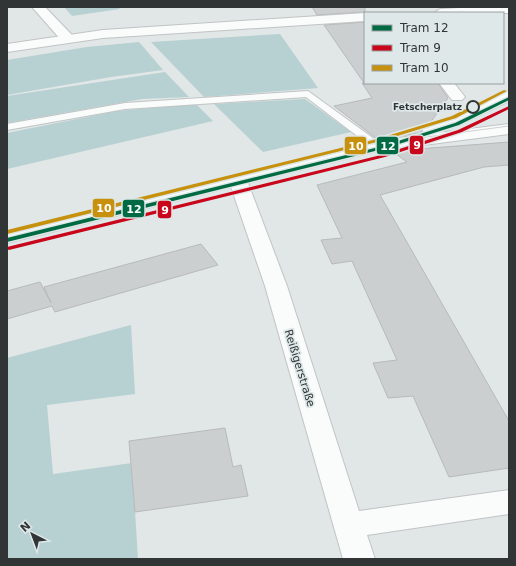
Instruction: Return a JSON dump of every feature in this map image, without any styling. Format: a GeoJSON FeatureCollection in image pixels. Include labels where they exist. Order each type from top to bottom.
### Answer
{"type":"FeatureCollection","features":[{"type":"Feature","properties":{"kind":"street"},"geometry":{"type":"LineString","coordinates":[[38,7],[67,38]]}},
{"type":"Feature","properties":{"kind":"street"},"geometry":{"type":"LineString","coordinates":[[454,12],[508,8]]}},
{"type":"Feature","properties":{"kind":"street"},"geometry":{"type":"LineString","coordinates":[[7,48],[67,38],[134,32],[364,17]]}},
{"type":"Feature","properties":{"kind":"street"},"geometry":{"type":"LineString","coordinates":[[447,84],[457,97]]}},
{"type":"Feature","properties":{"kind":"street"},"geometry":{"type":"LineString","coordinates":[[7,237],[237,179],[377,146],[453,122],[509,95]]}},
{"type":"Feature","properties":{"kind":"street"},"geometry":{"type":"LineString","coordinates":[[377,146],[509,129]]}},
{"type":"Feature","properties":{"kind":"street","name":"Reißigerstraße"},"geometry":{"type":"LineString","coordinates":[[237,179],[276,286],[359,559]]}},
{"type":"Feature","properties":{"kind":"street"},"geometry":{"type":"LineString","coordinates":[[349,525],[509,502]]}},
{"type":"Feature","properties":{"kind":"lane"},"geometry":{"type":"LineString","coordinates":[[7,127],[125,106],[308,94],[377,146]]}},
{"type":"Feature","properties":{"kind":"shaded area"},"geometry":{"type":"Polygon","coordinates":[[[64,7],[118,7],[120,9],[72,16],[64,7]]]}},
{"type":"Feature","properties":{"kind":"shaded area"},"geometry":{"type":"Polygon","coordinates":[[[280,34],[318,88],[204,97],[151,42],[280,34]]]}},
{"type":"Feature","properties":{"kind":"shaded area"},"geometry":{"type":"Polygon","coordinates":[[[139,42],[163,70],[111,77],[7,95],[7,60],[87,47],[139,42]]]}},
{"type":"Feature","properties":{"kind":"shaded area"},"geometry":{"type":"Polygon","coordinates":[[[165,72],[189,97],[142,99],[7,123],[7,96],[165,72]]]}},
{"type":"Feature","properties":{"kind":"shaded area"},"geometry":{"type":"Polygon","coordinates":[[[305,99],[351,132],[263,152],[214,104],[305,99]]]}},
{"type":"Feature","properties":{"kind":"shaded area"},"geometry":{"type":"Polygon","coordinates":[[[196,104],[213,121],[7,169],[7,133],[117,111],[196,104]]]}},
{"type":"Feature","properties":{"kind":"shaded area"},"geometry":{"type":"Polygon","coordinates":[[[131,325],[135,394],[47,405],[53,474],[132,463],[138,559],[7,559],[7,358],[131,325]]]}},
{"type":"Feature","properties":{"kind":"building"},"geometry":{"type":"Polygon","coordinates":[[[312,7],[365,7],[365,12],[317,15],[312,7]]]}},
{"type":"Feature","properties":{"kind":"building"},"geometry":{"type":"Polygon","coordinates":[[[364,22],[364,83],[324,25],[364,22]]]}},
{"type":"Feature","properties":{"kind":"building"},"geometry":{"type":"Polygon","coordinates":[[[362,83],[439,84],[448,98],[430,123],[423,125],[421,130],[422,133],[377,139],[334,106],[372,98],[362,83]]]}},
{"type":"Feature","properties":{"kind":"building"},"geometry":{"type":"Polygon","coordinates":[[[509,142],[509,165],[484,167],[380,195],[509,421],[509,468],[449,477],[413,396],[388,398],[373,363],[397,360],[352,261],[332,264],[321,240],[342,238],[317,185],[407,162],[392,151],[509,142]]]}},
{"type":"Feature","properties":{"kind":"building"},"geometry":{"type":"Polygon","coordinates":[[[201,244],[218,265],[55,312],[52,306],[7,319],[7,291],[40,282],[51,303],[44,287],[201,244]]]}},
{"type":"Feature","properties":{"kind":"building"},"geometry":{"type":"Polygon","coordinates":[[[225,428],[233,467],[241,465],[248,496],[135,512],[129,441],[225,428]]]}},
{"type":"Feature","properties":{"kind":"tram line","name":"10"},"geometry":{"type":"LineString","coordinates":[[7,232],[379,140],[454,117],[505,91]]}},
{"type":"Feature","properties":{"kind":"tram line","name":"12"},"geometry":{"type":"LineString","coordinates":[[7,240],[381,148],[457,124],[509,98]]}},
{"type":"Feature","properties":{"kind":"tram line","name":"9"},"geometry":{"type":"LineString","coordinates":[[9,248],[383,156],[460,131],[509,107]]}},
{"type":"Feature","properties":{"kind":"tram line"},"geometry":{"type":"LineString","coordinates":[[374,144],[509,126]]}},
{"type":"Feature","properties":{"kind":"place","name":"Fetscherplatz"},"geometry":{"type":"Point","coordinates":[473,107]}}]}
